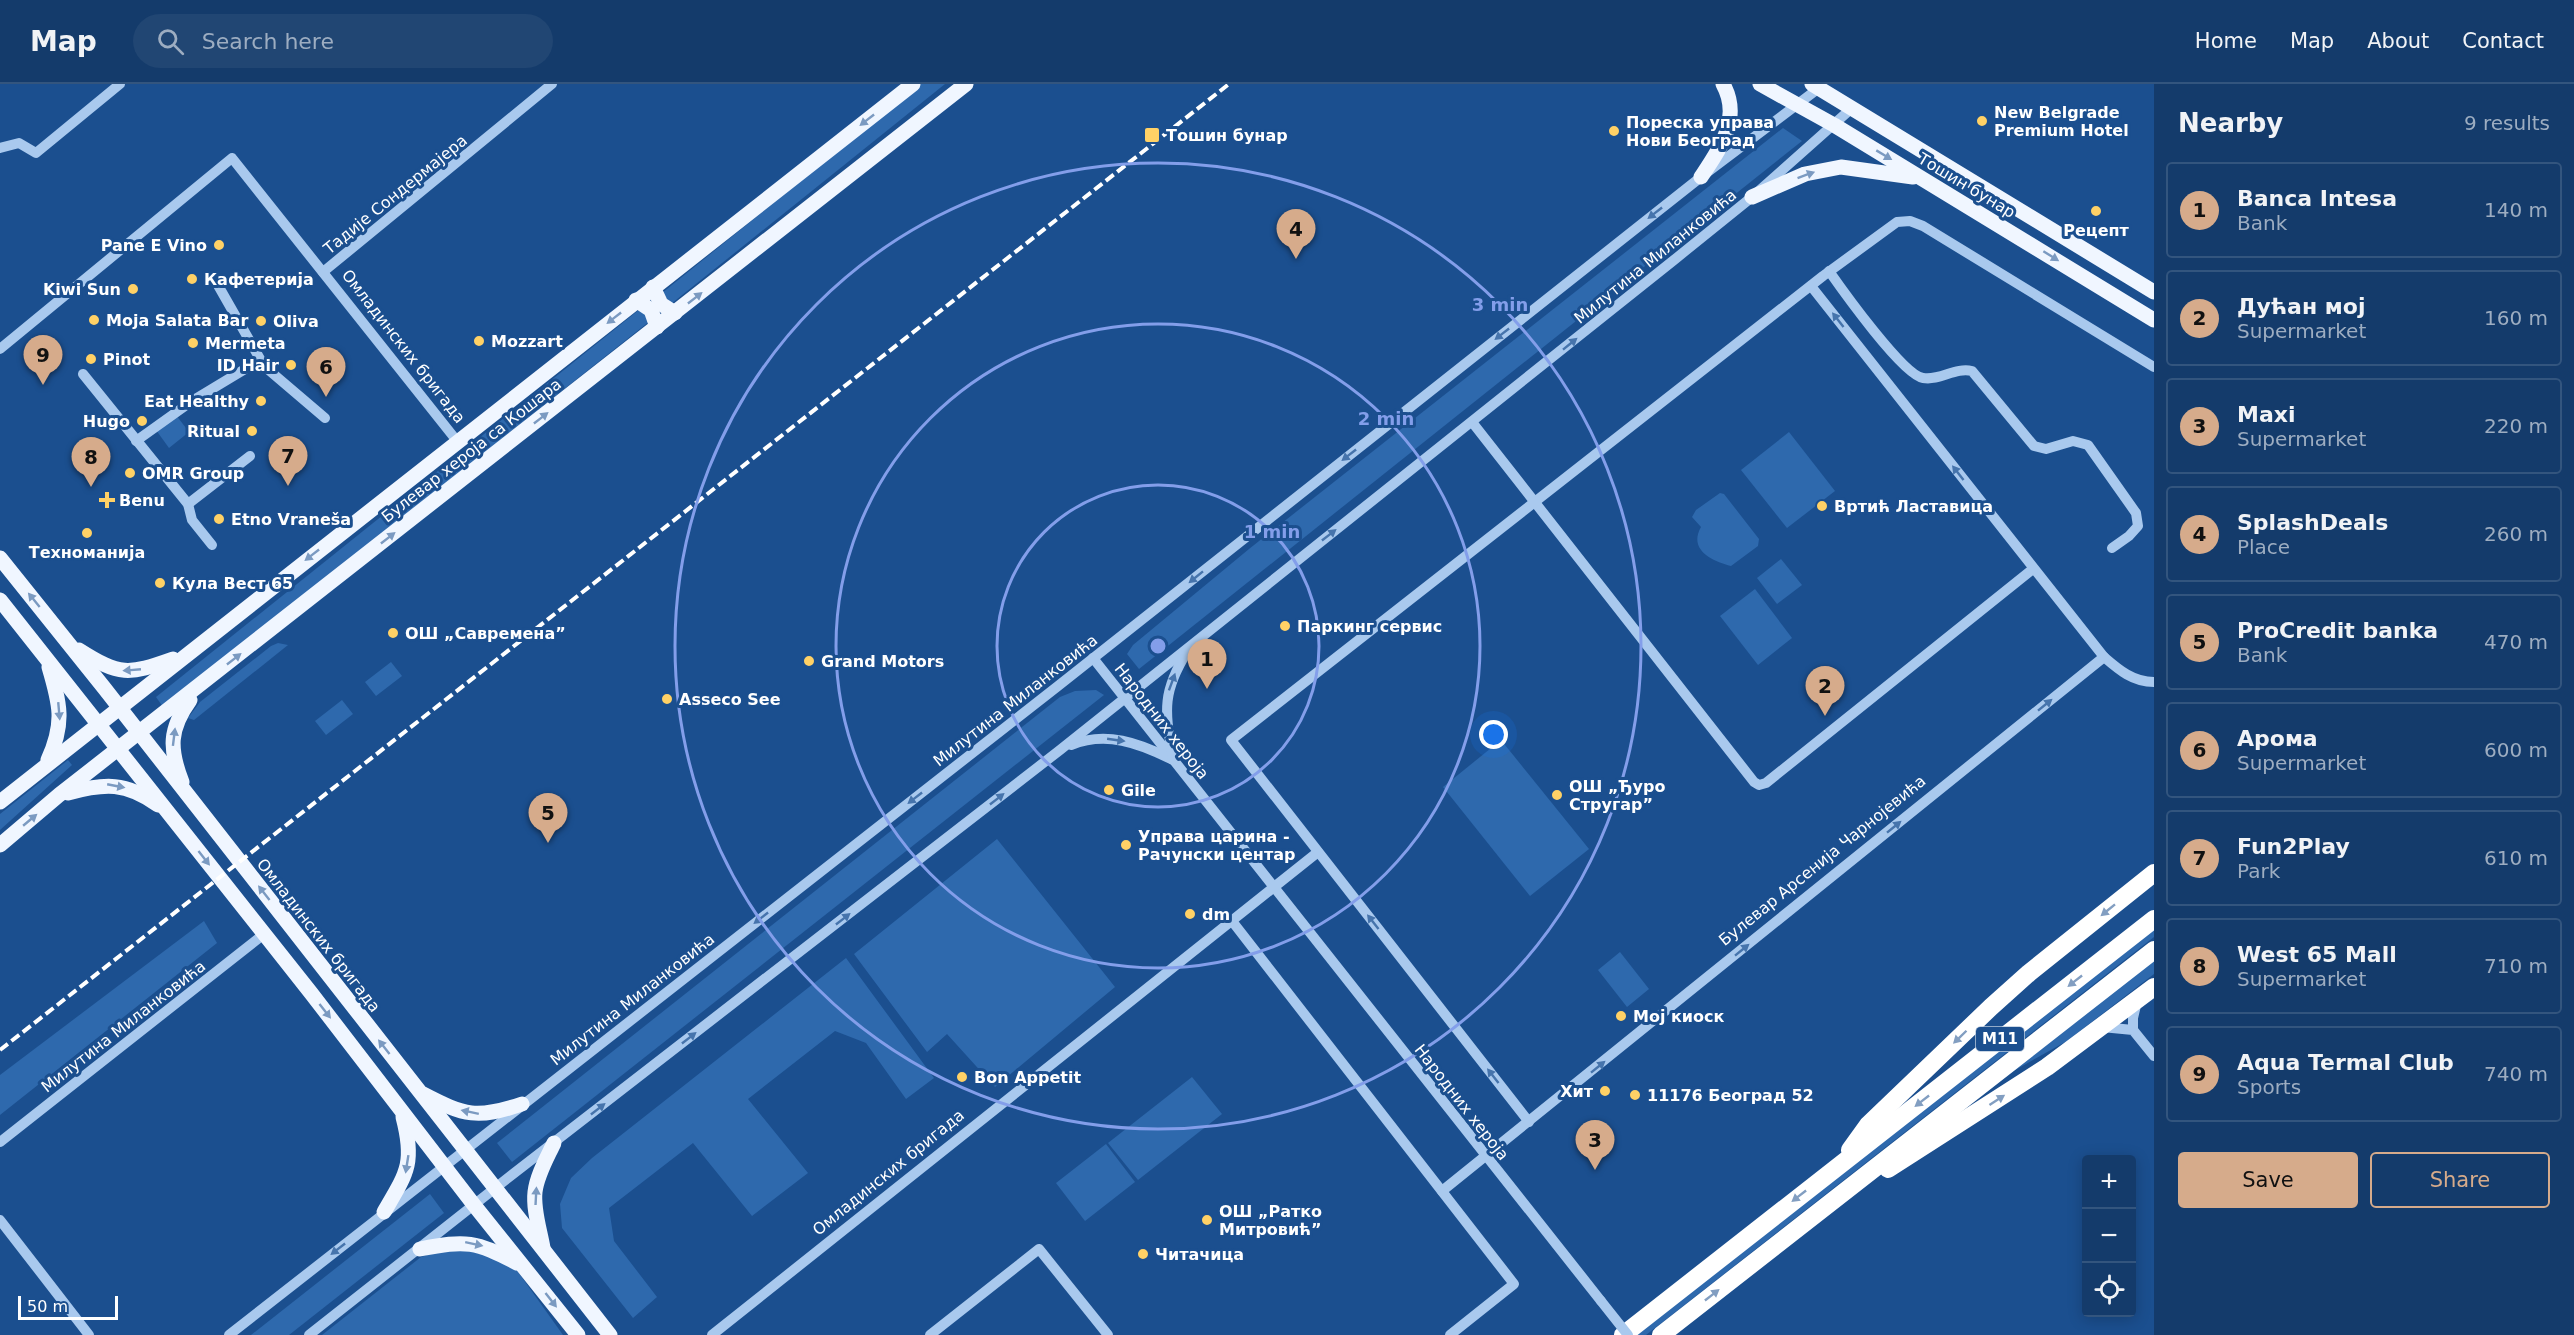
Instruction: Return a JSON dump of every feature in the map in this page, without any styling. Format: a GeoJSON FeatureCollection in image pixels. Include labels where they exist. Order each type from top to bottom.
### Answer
{"type":"FeatureCollection","features":[{"type":"Feature","properties":{"kind":"highway"},"geometry":{"type":"LineString","coordinates":[[1845,1160],[1868,1125],[1991,1007],[2029,973],[2154,873]]}},
{"type":"Feature","properties":{"kind":"highway","name":"M11"},"geometry":{"type":"LineString","coordinates":[[1623,1335],[2154,919]]}},
{"type":"Feature","properties":{"kind":"highway","name":"M11"},"geometry":{"type":"LineString","coordinates":[[1661,1335],[2154,950]]}},
{"type":"Feature","properties":{"kind":"highway"},"geometry":{"type":"LineString","coordinates":[[1856,1181],[1881,1174],[2000,1099],[2154,987]]}},
{"type":"Feature","properties":{"kind":"main road","name":"Булевар хероја са Кошара"},"geometry":{"type":"LineString","coordinates":[[0,801],[913,84]]}},
{"type":"Feature","properties":{"kind":"main road","name":"Булевар хероја са Кошара"},"geometry":{"type":"LineString","coordinates":[[0,845],[59,795],[966,84]]}},
{"type":"Feature","properties":{"kind":"main road"},"geometry":{"type":"LineString","coordinates":[[1701,177],[1718,152],[1730,122],[1730,103],[1723,84]]}},
{"type":"Feature","properties":{"kind":"main road","name":"Тошин бунар"},"geometry":{"type":"LineString","coordinates":[[1760,84],[1834,125],[2154,320]]}},
{"type":"Feature","properties":{"kind":"main road","name":"Тошин бунар"},"geometry":{"type":"LineString","coordinates":[[1815,86],[2154,292]]}},
{"type":"Feature","properties":{"kind":"main road"},"geometry":{"type":"LineString","coordinates":[[1752,197],[1805,174],[1841,167],[1923,179]]}},
{"type":"Feature","properties":{"kind":"main road"},"geometry":{"type":"LineString","coordinates":[[653,287],[661,304],[675,313]]}},
{"type":"Feature","properties":{"kind":"main road"},"geometry":{"type":"LineString","coordinates":[[636,300],[651,310],[657,327]]}},
{"type":"Feature","properties":{"kind":"main road","name":"Омладинских бригада"},"geometry":{"type":"LineString","coordinates":[[0,558],[610,1335]]}},
{"type":"Feature","properties":{"kind":"main road"},"geometry":{"type":"LineString","coordinates":[[0,600],[578,1335]]}},
{"type":"Feature","properties":{"kind":"main road"},"geometry":{"type":"LineString","coordinates":[[68,642],[119,671],[134,672],[188,654]]}},
{"type":"Feature","properties":{"kind":"main road"},"geometry":{"type":"LineString","coordinates":[[47,658],[58,697],[60,725],[47,763]]}},
{"type":"Feature","properties":{"kind":"main road"},"geometry":{"type":"LineString","coordinates":[[186,793],[173,757],[173,735],[183,711],[201,685]]}},
{"type":"Feature","properties":{"kind":"main road"},"geometry":{"type":"LineString","coordinates":[[59,795],[104,784],[114,785],[147,797],[168,812]]}},
{"type":"Feature","properties":{"kind":"main road"},"geometry":{"type":"LineString","coordinates":[[420,1093],[453,1108],[483,1115],[522,1104]]}},
{"type":"Feature","properties":{"kind":"main road"},"geometry":{"type":"LineString","coordinates":[[384,1212],[402,1183],[409,1165],[408,1135],[402,1111]]}},
{"type":"Feature","properties":{"kind":"main road"},"geometry":{"type":"LineString","coordinates":[[543,1251],[535,1205],[535,1191],[554,1143]]}},
{"type":"Feature","properties":{"kind":"main road"},"geometry":{"type":"LineString","coordinates":[[420,1249],[451,1243],[475,1244],[524,1266]]}},
{"type":"Feature","properties":{"kind":"street"},"geometry":{"type":"LineString","coordinates":[[0,148],[19,143],[36,153],[120,84]]}},
{"type":"Feature","properties":{"kind":"street","name":"Тадије Сондермајера"},"geometry":{"type":"LineString","coordinates":[[0,349],[232,158],[323,273],[552,84]]}},
{"type":"Feature","properties":{"kind":"street","name":"Милутина Миланковића"},"geometry":{"type":"LineString","coordinates":[[229,1335],[1093,658],[1701,177],[1797,105],[1815,86]]}},
{"type":"Feature","properties":{"kind":"street","name":"Милутина Миланковића"},"geometry":{"type":"LineString","coordinates":[[309,1335],[1060,750],[1752,197],[1852,108]]}},
{"type":"Feature","properties":{"kind":"street"},"geometry":{"type":"LineString","coordinates":[[1529,1122],[1231,740],[1828,271],[1897,222],[1910,221],[1923,226],[2154,367]]}},
{"type":"Feature","properties":{"kind":"street"},"geometry":{"type":"LineString","coordinates":[[1828,271],[1873,330],[1913,375],[1923,378],[1962,369],[1972,371],[2034,446],[2046,449],[2073,441],[2088,445],[2136,513],[2138,526],[2129,536],[2112,548]]}},
{"type":"Feature","properties":{"kind":"street","name":"Омладинских бригада"},"geometry":{"type":"LineString","coordinates":[[323,273],[457,441]]}},
{"type":"Feature","properties":{"kind":"street"},"geometry":{"type":"LineString","coordinates":[[215,280],[264,366],[325,418]]}},
{"type":"Feature","properties":{"kind":"street"},"geometry":{"type":"LineString","coordinates":[[1811,286],[2104,657],[2122,673],[2139,680],[2154,682]]}},
{"type":"Feature","properties":{"kind":"street"},"geometry":{"type":"LineString","coordinates":[[136,441],[192,401],[260,360]]}},
{"type":"Feature","properties":{"kind":"street"},"geometry":{"type":"LineString","coordinates":[[83,374],[188,504],[192,520],[212,545]]}},
{"type":"Feature","properties":{"kind":"street"},"geometry":{"type":"LineString","coordinates":[[1472,422],[1754,782],[1759,785],[1766,783],[2033,569]]}},
{"type":"Feature","properties":{"kind":"street"},"geometry":{"type":"LineString","coordinates":[[188,504],[250,456]]}},
{"type":"Feature","properties":{"kind":"street"},"geometry":{"type":"LineString","coordinates":[[1173,760],[1166,702],[1172,680],[1194,642]]}},
{"type":"Feature","properties":{"kind":"street","name":"Булевар Арсенија Чарнојевића"},"geometry":{"type":"LineString","coordinates":[[1443,1191],[2104,657]]}},
{"type":"Feature","properties":{"kind":"street","name":"Народних хероја"},"geometry":{"type":"LineString","coordinates":[[1093,658],[1628,1335]]}},
{"type":"Feature","properties":{"kind":"street"},"geometry":{"type":"LineString","coordinates":[[1060,750],[1080,742],[1113,739],[1135,743],[1173,760]]}},
{"type":"Feature","properties":{"kind":"street"},"geometry":{"type":"LineString","coordinates":[[1318,852],[1232,921],[1514,1284],[1450,1335]]}},
{"type":"Feature","properties":{"kind":"street","name":"Омладинских бригада"},"geometry":{"type":"LineString","coordinates":[[712,1335],[1232,921]]}},
{"type":"Feature","properties":{"kind":"street","name":"Милутина Миланковића"},"geometry":{"type":"LineString","coordinates":[[0,1142],[264,934]]}},
{"type":"Feature","properties":{"kind":"street"},"geometry":{"type":"LineString","coordinates":[[2138,999],[2133,1018],[2133,1030],[2154,1056]]}},
{"type":"Feature","properties":{"kind":"street"},"geometry":{"type":"LineString","coordinates":[[2102,1027],[2133,1030]]}},
{"type":"Feature","properties":{"kind":"street"},"geometry":{"type":"LineString","coordinates":[[0,1220],[89,1335]]}},
{"type":"Feature","properties":{"kind":"street"},"geometry":{"type":"LineString","coordinates":[[930,1335],[1039,1249],[1108,1335]]}},
{"type":"Feature","properties":{"kind":"shaded area"},"geometry":{"type":"Polygon","coordinates":[[[921,84],[945,84],[671,304],[662,293],[921,84]]]}},
{"type":"Feature","properties":{"kind":"shaded area"},"geometry":{"type":"Polygon","coordinates":[[[1783,128],[1802,141],[1139,669],[1127,654],[1133,645],[1249,549],[1783,128]]]}},
{"type":"Feature","properties":{"kind":"shaded area"},"geometry":{"type":"Polygon","coordinates":[[[640,309],[650,321],[163,707],[156,697],[640,309]]]}},
{"type":"Feature","properties":{"kind":"shaded area"},"geometry":{"type":"Polygon","coordinates":[[[176,415],[189,432],[169,448],[156,430],[176,415]]]}},
{"type":"Feature","properties":{"kind":"shaded area"},"geometry":{"type":"Polygon","coordinates":[[[1789,432],[1835,491],[1787,528],[1741,470],[1789,432]]]}},
{"type":"Feature","properties":{"kind":"shaded area"},"geometry":{"type":"Polygon","coordinates":[[[1720,493],[1724,494],[1759,539],[1758,546],[1731,566],[1710,558],[1700,548],[1698,535],[1701,527],[1692,517],[1696,510],[1720,493]]]}},
{"type":"Feature","properties":{"kind":"shaded area"},"geometry":{"type":"Polygon","coordinates":[[[1781,559],[1802,585],[1777,604],[1757,578],[1781,559]]]}},
{"type":"Feature","properties":{"kind":"shaded area"},"geometry":{"type":"Polygon","coordinates":[[[1755,589],[1792,638],[1758,665],[1720,616],[1755,589]]]}},
{"type":"Feature","properties":{"kind":"shaded area"},"geometry":{"type":"Polygon","coordinates":[[[278,643],[288,645],[194,720],[188,718],[200,702],[271,646],[278,643]]]}},
{"type":"Feature","properties":{"kind":"shaded area"},"geometry":{"type":"Polygon","coordinates":[[[391,662],[402,676],[376,696],[365,682],[391,662]]]}},
{"type":"Feature","properties":{"kind":"shaded area"},"geometry":{"type":"Polygon","coordinates":[[[1096,690],[1104,695],[512,1162],[497,1143],[1060,697],[1075,691],[1096,690]]]}},
{"type":"Feature","properties":{"kind":"shaded area"},"geometry":{"type":"Polygon","coordinates":[[[342,700],[353,714],[326,735],[315,721],[342,700]]]}},
{"type":"Feature","properties":{"kind":"shaded area"},"geometry":{"type":"Polygon","coordinates":[[[1501,740],[1589,849],[1530,896],[1443,787],[1501,740]]]}},
{"type":"Feature","properties":{"kind":"shaded area"},"geometry":{"type":"Polygon","coordinates":[[[68,760],[72,765],[0,830],[0,814],[68,760]]]}},
{"type":"Feature","properties":{"kind":"shaded area"},"geometry":{"type":"Polygon","coordinates":[[[997,839],[1115,987],[995,1087],[947,1034],[927,1052],[854,954],[997,839]]]}},
{"type":"Feature","properties":{"kind":"shaded area"},"geometry":{"type":"Polygon","coordinates":[[[204,921],[217,943],[0,1115],[0,1075],[204,921]]]}},
{"type":"Feature","properties":{"kind":"shaded area"},"geometry":{"type":"Polygon","coordinates":[[[2154,926],[2154,937],[1646,1335],[1629,1335],[2154,926]]]}},
{"type":"Feature","properties":{"kind":"shaded area"},"geometry":{"type":"Polygon","coordinates":[[[1620,952],[1649,989],[1627,1007],[1598,970],[1620,952]]]}},
{"type":"Feature","properties":{"kind":"shaded area"},"geometry":{"type":"Polygon","coordinates":[[[846,958],[934,1078],[906,1099],[866,1043],[835,1031],[748,1099],[808,1173],[752,1216],[693,1143],[609,1208],[614,1241],[657,1297],[633,1318],[562,1228],[560,1204],[571,1178],[592,1158],[846,958]]]}},
{"type":"Feature","properties":{"kind":"shaded area"},"geometry":{"type":"Polygon","coordinates":[[[2154,958],[2154,974],[2067,1041],[1999,1079],[2154,958]]]}},
{"type":"Feature","properties":{"kind":"shaded area"},"geometry":{"type":"Polygon","coordinates":[[[1192,1077],[1222,1114],[1138,1180],[1108,1143],[1192,1077]]]}},
{"type":"Feature","properties":{"kind":"shaded area"},"geometry":{"type":"Polygon","coordinates":[[[1106,1144],[1135,1182],[1085,1221],[1056,1183],[1106,1144]]]}},
{"type":"Feature","properties":{"kind":"shaded area"},"geometry":{"type":"Polygon","coordinates":[[[430,1194],[444,1213],[289,1335],[251,1335],[430,1194]]]}},
{"type":"Feature","properties":{"kind":"shaded area"},"geometry":{"type":"Polygon","coordinates":[[[474,1248],[516,1269],[563,1335],[322,1335],[421,1257],[440,1251],[474,1248]]]}},
{"type":"Feature","properties":{"kind":"railway"},"geometry":{"type":"LineString","coordinates":[[0,1050],[1229,84]]}},
{"type":"Feature","properties":{"kind":"place","name":"New Belgrade Premium Hotel"},"geometry":{"type":"Point","coordinates":[1982,121]}},
{"type":"Feature","properties":{"kind":"place","name":"Пореска управа Нови Београд"},"geometry":{"type":"Point","coordinates":[1614,131]}},
{"type":"Feature","properties":{"kind":"place","name":"Тошин бунар"},"geometry":{"type":"Point","coordinates":[1152,135]}},
{"type":"Feature","properties":{"kind":"place","name":"Рецепт"},"geometry":{"type":"Point","coordinates":[2096,211]}},
{"type":"Feature","properties":{"kind":"place","name":"Pane E Vino"},"geometry":{"type":"Point","coordinates":[219,245]}},
{"type":"Feature","properties":{"kind":"place","name":"SplashDeals"},"geometry":{"type":"Point","coordinates":[1296,259]}},
{"type":"Feature","properties":{"kind":"place","name":"Кафетерија"},"geometry":{"type":"Point","coordinates":[192,279]}},
{"type":"Feature","properties":{"kind":"place","name":"Kiwi Sun"},"geometry":{"type":"Point","coordinates":[133,289]}},
{"type":"Feature","properties":{"kind":"place","name":"Moja Salata Bar"},"geometry":{"type":"Point","coordinates":[94,320]}},
{"type":"Feature","properties":{"kind":"place","name":"Oliva"},"geometry":{"type":"Point","coordinates":[261,321]}},
{"type":"Feature","properties":{"kind":"place","name":"Mozzart"},"geometry":{"type":"Point","coordinates":[479,341]}},
{"type":"Feature","properties":{"kind":"place","name":"Mermeta"},"geometry":{"type":"Point","coordinates":[193,343]}},
{"type":"Feature","properties":{"kind":"place","name":"Pinot"},"geometry":{"type":"Point","coordinates":[91,359]}},
{"type":"Feature","properties":{"kind":"place","name":"ID Hair"},"geometry":{"type":"Point","coordinates":[291,365]}},
{"type":"Feature","properties":{"kind":"place","name":"Aqua Termal Club"},"geometry":{"type":"Point","coordinates":[43,385]}},
{"type":"Feature","properties":{"kind":"place","name":"Арома"},"geometry":{"type":"Point","coordinates":[326,397]}},
{"type":"Feature","properties":{"kind":"place","name":"Eat Healthy"},"geometry":{"type":"Point","coordinates":[261,401]}},
{"type":"Feature","properties":{"kind":"place","name":"Hugo"},"geometry":{"type":"Point","coordinates":[142,421]}},
{"type":"Feature","properties":{"kind":"place","name":"Ritual"},"geometry":{"type":"Point","coordinates":[252,431]}},
{"type":"Feature","properties":{"kind":"place","name":"OMR Group"},"geometry":{"type":"Point","coordinates":[130,473]}},
{"type":"Feature","properties":{"kind":"place","name":"Fun2Play"},"geometry":{"type":"Point","coordinates":[288,486]}},
{"type":"Feature","properties":{"kind":"place","name":"West 65 Mall"},"geometry":{"type":"Point","coordinates":[91,487]}},
{"type":"Feature","properties":{"kind":"place","name":"Benu"},"geometry":{"type":"Point","coordinates":[107,500]}},
{"type":"Feature","properties":{"kind":"place","name":"Вртић Ластавица"},"geometry":{"type":"Point","coordinates":[1822,506]}},
{"type":"Feature","properties":{"kind":"place","name":"Etno Vraneša"},"geometry":{"type":"Point","coordinates":[219,519]}},
{"type":"Feature","properties":{"kind":"place","name":"Техноманија"},"geometry":{"type":"Point","coordinates":[87,533]}},
{"type":"Feature","properties":{"kind":"place","name":"Кула Вест 65"},"geometry":{"type":"Point","coordinates":[160,583]}},
{"type":"Feature","properties":{"kind":"place","name":"Паркинг сервис"},"geometry":{"type":"Point","coordinates":[1285,626]}},
{"type":"Feature","properties":{"kind":"place","name":"ОШ „Савремена”"},"geometry":{"type":"Point","coordinates":[393,633]}},
{"type":"Feature","properties":{"kind":"place","name":"Grand Motors"},"geometry":{"type":"Point","coordinates":[809,661]}},
{"type":"Feature","properties":{"kind":"place","name":"Banca Intesa"},"geometry":{"type":"Point","coordinates":[1207,689]}},
{"type":"Feature","properties":{"kind":"place","name":"Asseco See"},"geometry":{"type":"Point","coordinates":[667,699]}},
{"type":"Feature","properties":{"kind":"place","name":"Дућан мој"},"geometry":{"type":"Point","coordinates":[1825,716]}},
{"type":"Feature","properties":{"kind":"place","name":"Gile"},"geometry":{"type":"Point","coordinates":[1109,790]}},
{"type":"Feature","properties":{"kind":"place","name":"ОШ „Ђуро Стругар”"},"geometry":{"type":"Point","coordinates":[1557,795]}},
{"type":"Feature","properties":{"kind":"place","name":"ProCredit banka"},"geometry":{"type":"Point","coordinates":[548,843]}},
{"type":"Feature","properties":{"kind":"place","name":"Управа царина - Рачунски центар"},"geometry":{"type":"Point","coordinates":[1126,845]}},
{"type":"Feature","properties":{"kind":"place","name":"dm"},"geometry":{"type":"Point","coordinates":[1190,914]}},
{"type":"Feature","properties":{"kind":"place","name":"Мој киоск"},"geometry":{"type":"Point","coordinates":[1621,1016]}},
{"type":"Feature","properties":{"kind":"place","name":"Bon Appetit"},"geometry":{"type":"Point","coordinates":[962,1077]}},
{"type":"Feature","properties":{"kind":"place","name":"Хит"},"geometry":{"type":"Point","coordinates":[1605,1091]}},
{"type":"Feature","properties":{"kind":"place","name":"11176 Београд 52"},"geometry":{"type":"Point","coordinates":[1635,1095]}},
{"type":"Feature","properties":{"kind":"place","name":"Maxi"},"geometry":{"type":"Point","coordinates":[1595,1170]}},
{"type":"Feature","properties":{"kind":"place","name":"ОШ „Ратко Митровић”"},"geometry":{"type":"Point","coordinates":[1207,1220]}},
{"type":"Feature","properties":{"kind":"place","name":"Читачица"},"geometry":{"type":"Point","coordinates":[1143,1254]}}]}
